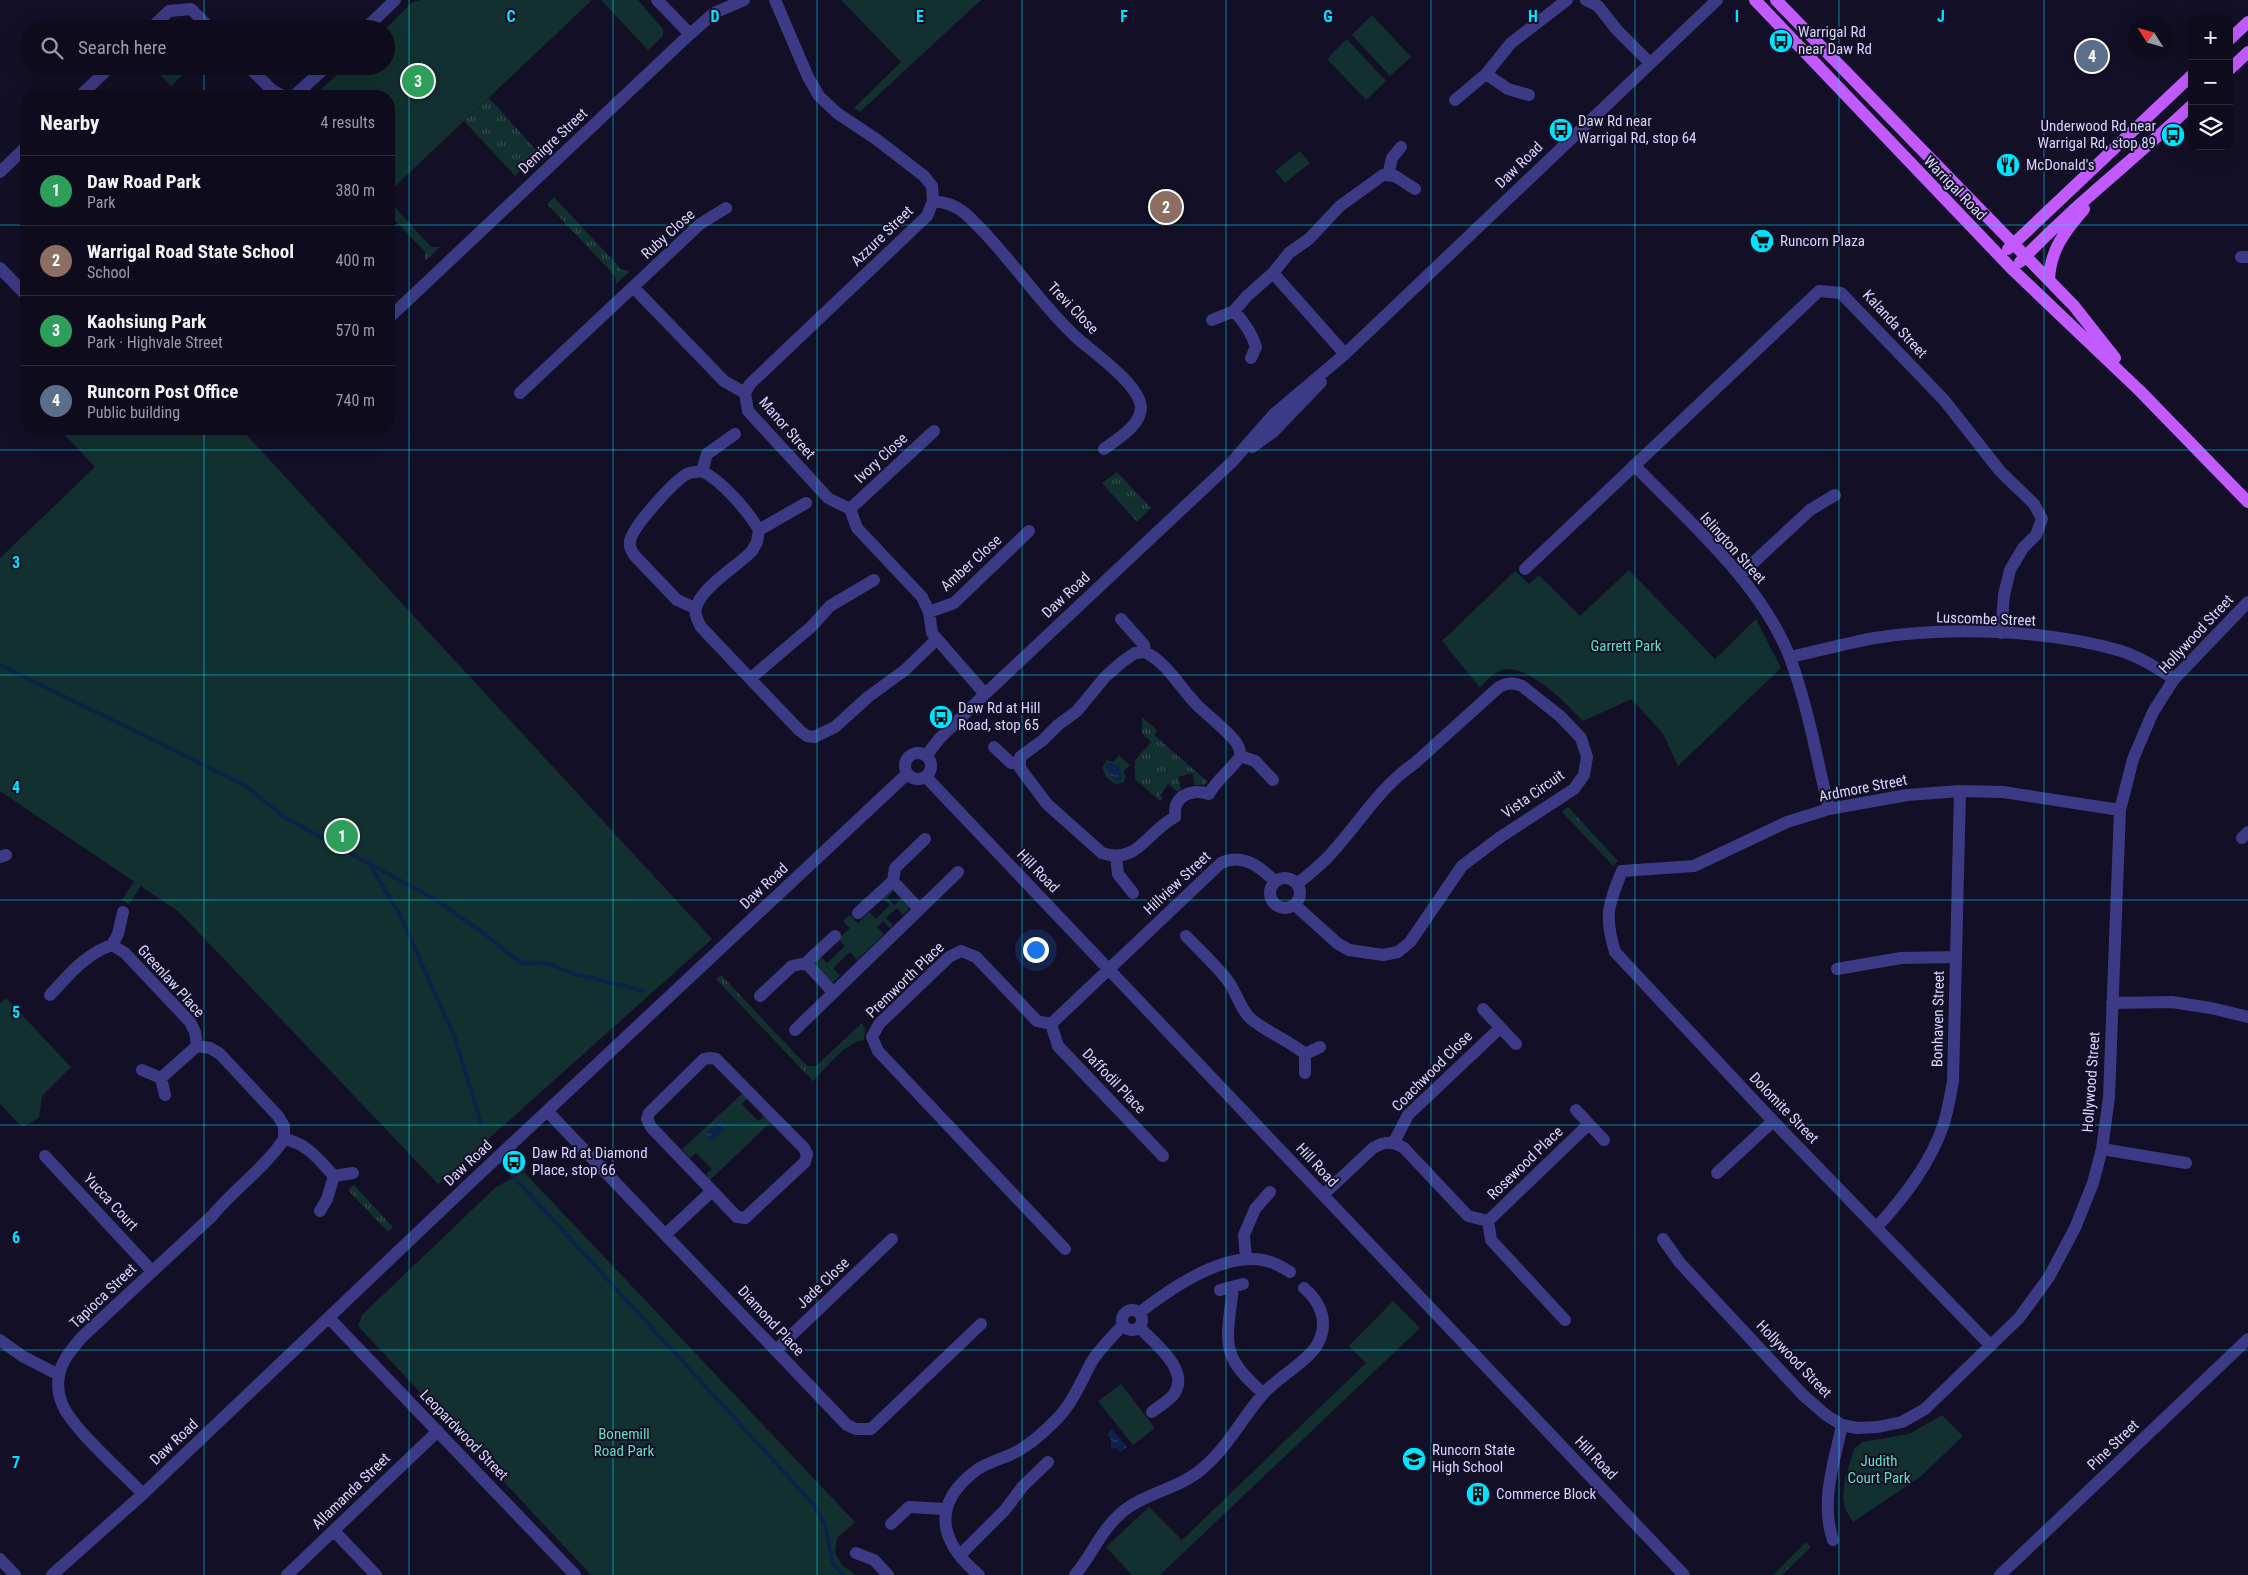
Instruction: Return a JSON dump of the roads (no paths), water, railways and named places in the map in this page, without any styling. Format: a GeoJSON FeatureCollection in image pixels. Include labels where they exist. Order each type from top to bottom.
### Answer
{"type":"FeatureCollection","features":[{"type":"Feature","properties":{"kind":"main road","name":"Warrigal Road"},"geometry":{"type":"LineString","coordinates":[[1755,0],[2000,257],[2140,390],[2248,502]]}},
{"type":"Feature","properties":{"kind":"main road","name":"Warrigal Road"},"geometry":{"type":"LineString","coordinates":[[1776,0],[2050,280],[2074,306],[2140,390]]}},
{"type":"Feature","properties":{"kind":"main road"},"geometry":{"type":"LineString","coordinates":[[2233,36],[2248,22]]}},
{"type":"Feature","properties":{"kind":"main road"},"geometry":{"type":"LineString","coordinates":[[2233,66],[2248,52]]}},
{"type":"Feature","properties":{"kind":"main road"},"geometry":{"type":"LineString","coordinates":[[2000,257],[2188,79]]}},
{"type":"Feature","properties":{"kind":"main road"},"geometry":{"type":"LineString","coordinates":[[1846,96],[1859,84]]}},
{"type":"Feature","properties":{"kind":"main road"},"geometry":{"type":"LineString","coordinates":[[2013,270],[2071,211],[2109,181],[2188,108],[2171,95]]}},
{"type":"Feature","properties":{"kind":"main road"},"geometry":{"type":"LineString","coordinates":[[2050,280],[2050,266],[2058,242],[2065,231],[2109,181]]}},
{"type":"Feature","properties":{"kind":"street"},"geometry":{"type":"LineString","coordinates":[[375,20],[395,0]]}},
{"type":"Feature","properties":{"kind":"street"},"geometry":{"type":"LineString","coordinates":[[657,0],[690,34]]}},
{"type":"Feature","properties":{"kind":"street","name":"Demigre Street"},"geometry":{"type":"LineString","coordinates":[[395,312],[690,34],[714,13],[744,0]]}},
{"type":"Feature","properties":{"kind":"street","name":"Azzure Street"},"geometry":{"type":"LineString","coordinates":[[745,393],[750,384],[928,216],[934,201],[932,186],[924,176],[876,139],[837,113],[819,96],[808,77],[775,0]]}},
{"type":"Feature","properties":{"kind":"street"},"geometry":{"type":"LineString","coordinates":[[1455,100],[1486,74],[1511,43],[1567,0]]}},
{"type":"Feature","properties":{"kind":"street"},"geometry":{"type":"LineString","coordinates":[[1586,0],[1598,6],[1616,30],[1650,63]]}},
{"type":"Feature","properties":{"kind":"street","name":"Daw Road"},"geometry":{"type":"LineString","coordinates":[[52,1575],[143,1494],[470,1183],[907,774],[905,762],[910,755],[918,753],[926,756],[940,739],[985,694],[1232,462],[1288,401],[1345,354],[1717,0]]}},
{"type":"Feature","properties":{"kind":"street"},"geometry":{"type":"LineString","coordinates":[[160,20],[169,11],[191,4],[204,20]]}},
{"type":"Feature","properties":{"kind":"street"},"geometry":{"type":"LineString","coordinates":[[1486,74],[1508,89],[1529,95]]}},
{"type":"Feature","properties":{"kind":"street"},"geometry":{"type":"LineString","coordinates":[[86,90],[102,75]]}},
{"type":"Feature","properties":{"kind":"street"},"geometry":{"type":"LineString","coordinates":[[257,75],[272,90]]}},
{"type":"Feature","properties":{"kind":"street"},"geometry":{"type":"LineString","coordinates":[[301,90],[317,75]]}},
{"type":"Feature","properties":{"kind":"street"},"geometry":{"type":"LineString","coordinates":[[1388,175],[1392,158],[1401,147]]}},
{"type":"Feature","properties":{"kind":"street"},"geometry":{"type":"LineString","coordinates":[[0,172],[20,153]]}},
{"type":"Feature","properties":{"kind":"street"},"geometry":{"type":"LineString","coordinates":[[1212,320],[1234,311],[1247,296],[1273,273],[1289,253],[1308,239],[1340,206],[1383,174],[1395,176],[1415,189]]}},
{"type":"Feature","properties":{"kind":"street","name":"Trevi Close"},"geometry":{"type":"LineString","coordinates":[[934,201],[948,203],[962,211],[994,242],[1044,304],[1076,336],[1121,376],[1135,394],[1141,406],[1140,416],[1130,429],[1104,449]]}},
{"type":"Feature","properties":{"kind":"street","name":"Ruby Close"},"geometry":{"type":"LineString","coordinates":[[634,286],[700,224],[726,208]]}},
{"type":"Feature","properties":{"kind":"street"},"geometry":{"type":"LineString","coordinates":[[0,268],[20,289]]}},
{"type":"Feature","properties":{"kind":"street"},"geometry":{"type":"LineString","coordinates":[[1273,273],[1345,354]]}},
{"type":"Feature","properties":{"kind":"street"},"geometry":{"type":"LineString","coordinates":[[520,393],[634,286]]}},
{"type":"Feature","properties":{"kind":"street","name":"Manor Street"},"geometry":{"type":"LineString","coordinates":[[634,286],[724,381],[745,393],[748,411],[828,498],[850,509]]}},
{"type":"Feature","properties":{"kind":"street","name":"Kalanda Street"},"geometry":{"type":"LineString","coordinates":[[1524,569],[1819,291],[1841,292],[1944,400],[2000,470],[2034,504],[2042,519],[2036,535],[2024,548],[2010,570],[2004,595],[2001,633]]}},
{"type":"Feature","properties":{"kind":"street"},"geometry":{"type":"LineString","coordinates":[[1234,311],[1246,325],[1253,339],[1256,348],[1250,358]]}},
{"type":"Feature","properties":{"kind":"street","name":"Ivory Close"},"geometry":{"type":"LineString","coordinates":[[850,509],[934,431]]}},
{"type":"Feature","properties":{"kind":"street"},"geometry":{"type":"LineString","coordinates":[[702,471],[707,454],[735,434]]}},
{"type":"Feature","properties":{"kind":"street","name":"Islington Street"},"geometry":{"type":"LineString","coordinates":[[1634,465],[1740,575],[1770,616],[1790,657],[1830,809]]}},
{"type":"Feature","properties":{"kind":"street"},"geometry":{"type":"LineString","coordinates":[[695,608],[677,600],[635,556],[631,550],[630,542],[637,528],[670,487],[687,474],[702,471],[709,475],[739,504],[759,530],[757,542],[752,551],[702,596],[695,608],[696,617],[701,627],[752,678],[799,730],[807,736],[814,737],[836,727],[868,697],[905,670],[937,639]]}},
{"type":"Feature","properties":{"kind":"street"},"geometry":{"type":"LineString","coordinates":[[1740,575],[1810,510],[1835,495]]}},
{"type":"Feature","properties":{"kind":"street"},"geometry":{"type":"LineString","coordinates":[[759,530],[806,503]]}},
{"type":"Feature","properties":{"kind":"street"},"geometry":{"type":"LineString","coordinates":[[850,509],[857,528],[922,597],[929,612],[932,633],[985,694]]}},
{"type":"Feature","properties":{"kind":"street","name":"Amber Close"},"geometry":{"type":"LineString","coordinates":[[929,612],[954,603],[1030,531]]}},
{"type":"Feature","properties":{"kind":"street"},"geometry":{"type":"LineString","coordinates":[[752,678],[811,627],[830,606],[874,580]]}},
{"type":"Feature","properties":{"kind":"street","name":"Hollywood Street"},"geometry":{"type":"LineString","coordinates":[[1663,1239],[1680,1263],[1802,1394],[1826,1415],[1842,1425],[1857,1428],[1878,1427],[1902,1422],[1925,1409],[2019,1318],[2049,1277],[2075,1228],[2093,1183],[2102,1149],[2110,1097],[2120,810],[2133,759],[2153,712],[2174,679],[2207,642],[2248,602]]}},
{"type":"Feature","properties":{"kind":"street"},"geometry":{"type":"LineString","coordinates":[[1121,619],[1144,645],[1146,652],[1159,661],[1197,706],[1234,740],[1239,747],[1240,756],[1213,785],[1208,794],[1202,792],[1185,795],[1176,804],[1174,818],[1162,824],[1132,853],[1116,857],[1102,853],[1047,804],[1020,768],[1020,757],[1077,711],[1105,677],[1122,662],[1135,653],[1146,652]]}},
{"type":"Feature","properties":{"kind":"street","name":"Luscombe Street"},"geometry":{"type":"LineString","coordinates":[[1790,657],[1876,638],[1942,632],[2001,633],[2069,639],[2121,651],[2152,664],[2174,679]]}},
{"type":"Feature","properties":{"kind":"street","name":"Vista Circuit"},"geometry":{"type":"LineString","coordinates":[[1295,905],[1337,943],[1349,950],[1383,955],[1398,952],[1410,942],[1462,866],[1499,838],[1574,789],[1584,775],[1587,757],[1581,738],[1560,716],[1522,686],[1515,683],[1507,683],[1499,687],[1415,763],[1401,772],[1378,795],[1326,858],[1297,884]]}},
{"type":"Feature","properties":{"kind":"street"},"geometry":{"type":"LineString","coordinates":[[994,747],[1010,763],[1020,763]]}},
{"type":"Feature","properties":{"kind":"street"},"geometry":{"type":"LineString","coordinates":[[907,774],[918,780],[926,777],[931,767],[926,756]]}},
{"type":"Feature","properties":{"kind":"street"},"geometry":{"type":"LineString","coordinates":[[1240,756],[1255,761],[1273,780]]}},
{"type":"Feature","properties":{"kind":"street","name":"Hill Road"},"geometry":{"type":"LineString","coordinates":[[926,777],[1684,1575]]}},
{"type":"Feature","properties":{"kind":"street","name":"Ardmore Street"},"geometry":{"type":"LineString","coordinates":[[1622,871],[1694,866],[1787,822],[1830,809],[1907,795],[1960,791],[2003,792],[2120,810]]}},
{"type":"Feature","properties":{"kind":"street","name":"Bonhaven Street"},"geometry":{"type":"LineString","coordinates":[[1877,1227],[1899,1202],[1925,1164],[1944,1124],[1954,1082],[1960,791]]}},
{"type":"Feature","properties":{"kind":"street"},"geometry":{"type":"LineString","coordinates":[[858,913],[893,881],[895,868],[926,839]]}},
{"type":"Feature","properties":{"kind":"street"},"geometry":{"type":"LineString","coordinates":[[1116,857],[1118,874],[1133,893]]}},
{"type":"Feature","properties":{"kind":"street","name":"Hillview Street"},"geometry":{"type":"LineString","coordinates":[[1110,969],[1221,863],[1230,859],[1241,859],[1255,864],[1275,882]]}},
{"type":"Feature","properties":{"kind":"street","name":"Dolomite Street"},"geometry":{"type":"LineString","coordinates":[[1622,871],[1608,905],[1608,927],[1615,952],[1773,1120],[1990,1345]]}},
{"type":"Feature","properties":{"kind":"street"},"geometry":{"type":"LineString","coordinates":[[795,1030],[958,872]]}},
{"type":"Feature","properties":{"kind":"street"},"geometry":{"type":"LineString","coordinates":[[1284,878],[1294,880],[1300,897],[1295,905],[1285,909],[1272,902],[1270,889],[1275,882],[1284,878]]}},
{"type":"Feature","properties":{"kind":"street"},"geometry":{"type":"LineString","coordinates":[[893,881],[919,909]]}},
{"type":"Feature","properties":{"kind":"street"},"geometry":{"type":"LineString","coordinates":[[50,995],[86,958],[98,950],[112,945],[118,934],[123,912]]}},
{"type":"Feature","properties":{"kind":"street"},"geometry":{"type":"LineString","coordinates":[[760,996],[792,966],[806,963],[835,936]]}},
{"type":"Feature","properties":{"kind":"street"},"geometry":{"type":"LineString","coordinates":[[1186,936],[1230,983],[1239,1003],[1249,1017],[1263,1028],[1296,1046],[1305,1054],[1305,1073]]}},
{"type":"Feature","properties":{"kind":"street","name":"Greenlaw Place"},"geometry":{"type":"LineString","coordinates":[[112,945],[125,953],[190,1022],[195,1032],[197,1046]]}},
{"type":"Feature","properties":{"kind":"street","name":"Premworth Place"},"geometry":{"type":"LineString","coordinates":[[1051,1024],[1038,1021],[976,957],[961,950],[949,956],[879,1024],[872,1037],[878,1051],[1066,1249]]}},
{"type":"Feature","properties":{"kind":"street"},"geometry":{"type":"LineString","coordinates":[[1837,969],[1901,958],[1956,957]]}},
{"type":"Feature","properties":{"kind":"street"},"geometry":{"type":"LineString","coordinates":[[806,963],[833,992]]}},
{"type":"Feature","properties":{"kind":"street"},"geometry":{"type":"LineString","coordinates":[[1051,1024],[1110,969]]}},
{"type":"Feature","properties":{"kind":"street"},"geometry":{"type":"LineString","coordinates":[[2112,1002],[2172,1002],[2211,1008],[2248,1017]]}},
{"type":"Feature","properties":{"kind":"street"},"geometry":{"type":"LineString","coordinates":[[1484,1009],[1516,1044]]}},
{"type":"Feature","properties":{"kind":"street","name":"Daffodil Place"},"geometry":{"type":"LineString","coordinates":[[1051,1024],[1058,1046],[1163,1156]]}},
{"type":"Feature","properties":{"kind":"street","name":"Coachwood Close"},"geometry":{"type":"LineString","coordinates":[[1394,1142],[1408,1115],[1500,1028]]}},
{"type":"Feature","properties":{"kind":"street"},"geometry":{"type":"LineString","coordinates":[[161,1078],[197,1046],[210,1048],[220,1054],[278,1116],[284,1126],[284,1139],[294,1141],[306,1147],[334,1176]]}},
{"type":"Feature","properties":{"kind":"street"},"geometry":{"type":"LineString","coordinates":[[1305,1054],[1320,1047]]}},
{"type":"Feature","properties":{"kind":"street"},"geometry":{"type":"LineString","coordinates":[[716,1058],[808,1154],[805,1162],[745,1218],[737,1217],[712,1191],[651,1126],[647,1119],[649,1113],[704,1059],[716,1058]]}},
{"type":"Feature","properties":{"kind":"street"},"geometry":{"type":"LineString","coordinates":[[142,1070],[161,1078]]}},
{"type":"Feature","properties":{"kind":"street"},"geometry":{"type":"LineString","coordinates":[[161,1078],[165,1095]]}},
{"type":"Feature","properties":{"kind":"street"},"geometry":{"type":"LineString","coordinates":[[1576,1110],[1604,1140]]}},
{"type":"Feature","properties":{"kind":"street","name":"Diamond Place"},"geometry":{"type":"LineString","coordinates":[[548,1112],[847,1425],[856,1429],[871,1429],[981,1324]]}},
{"type":"Feature","properties":{"kind":"street"},"geometry":{"type":"LineString","coordinates":[[1717,1173],[1773,1120]]}},
{"type":"Feature","properties":{"kind":"street","name":"Rosewood Place"},"geometry":{"type":"LineString","coordinates":[[1394,1142],[1404,1148],[1468,1216],[1488,1221],[1589,1124]]}},
{"type":"Feature","properties":{"kind":"street","name":"Tapioca Street"},"geometry":{"type":"LineString","coordinates":[[143,1494],[79,1428],[64,1408],[59,1392],[59,1375],[66,1356],[82,1337],[212,1216],[227,1197],[275,1152],[284,1139]]}},
{"type":"Feature","properties":{"kind":"street"},"geometry":{"type":"LineString","coordinates":[[1323,1195],[1373,1148],[1382,1142],[1394,1142]]}},
{"type":"Feature","properties":{"kind":"street"},"geometry":{"type":"LineString","coordinates":[[2102,1149],[2186,1163]]}},
{"type":"Feature","properties":{"kind":"street","name":"Yucca Court"},"geometry":{"type":"LineString","coordinates":[[45,1156],[152,1271]]}},
{"type":"Feature","properties":{"kind":"street"},"geometry":{"type":"LineString","coordinates":[[334,1176],[352,1173]]}},
{"type":"Feature","properties":{"kind":"street"},"geometry":{"type":"LineString","coordinates":[[320,1211],[327,1199],[334,1176]]}},
{"type":"Feature","properties":{"kind":"street"},"geometry":{"type":"LineString","coordinates":[[666,1234],[712,1191]]}},
{"type":"Feature","properties":{"kind":"street"},"geometry":{"type":"LineString","coordinates":[[1246,1259],[1244,1235],[1255,1209],[1270,1192]]}},
{"type":"Feature","properties":{"kind":"street"},"geometry":{"type":"LineString","coordinates":[[1488,1221],[1491,1240],[1566,1320]]}},
{"type":"Feature","properties":{"kind":"street","name":"Jade Close"},"geometry":{"type":"LineString","coordinates":[[776,1350],[892,1239]]}},
{"type":"Feature","properties":{"kind":"street"},"geometry":{"type":"LineString","coordinates":[[1139,1313],[1168,1291],[1191,1277],[1218,1266],[1246,1259],[1272,1262],[1290,1272]]}},
{"type":"Feature","properties":{"kind":"street"},"geometry":{"type":"LineString","coordinates":[[1220,1290],[1238,1286],[1228,1330],[1228,1350],[1237,1368],[1263,1393]]}},
{"type":"Feature","properties":{"kind":"street"},"geometry":{"type":"LineString","coordinates":[[1075,1575],[1096,1542],[1121,1512],[1202,1469],[1227,1443],[1263,1393],[1317,1346],[1323,1324],[1321,1308],[1314,1296],[1304,1288]]}},
{"type":"Feature","properties":{"kind":"street"},"geometry":{"type":"LineString","coordinates":[[1133,1310],[1139,1313],[1142,1321],[1139,1326],[1131,1330],[1123,1325],[1124,1313],[1133,1310]]}},
{"type":"Feature","properties":{"kind":"street","name":"Leopardwood Street"},"geometry":{"type":"LineString","coordinates":[[329,1318],[575,1575]]}},
{"type":"Feature","properties":{"kind":"street"},"geometry":{"type":"LineString","coordinates":[[979,1575],[960,1556],[946,1534],[945,1509],[958,1488],[978,1469],[1017,1451],[1041,1436],[1062,1414],[1078,1390],[1092,1362],[1123,1325]]}},
{"type":"Feature","properties":{"kind":"street"},"geometry":{"type":"LineString","coordinates":[[1139,1326],[1173,1362],[1178,1380],[1174,1394],[1152,1412]]}},
{"type":"Feature","properties":{"kind":"street","name":"Pine Street"},"geometry":{"type":"LineString","coordinates":[[2000,1575],[2248,1339]]}},
{"type":"Feature","properties":{"kind":"street"},"geometry":{"type":"LineString","coordinates":[[0,1340],[22,1356],[59,1375]]}},
{"type":"Feature","properties":{"kind":"street"},"geometry":{"type":"LineString","coordinates":[[1834,1540],[1828,1524],[1827,1498],[1842,1425]]}},
{"type":"Feature","properties":{"kind":"street","name":"Allamanda Street"},"geometry":{"type":"LineString","coordinates":[[287,1575],[438,1431]]}},
{"type":"Feature","properties":{"kind":"street"},"geometry":{"type":"LineString","coordinates":[[960,1556],[1006,1510],[1023,1486],[1048,1462]]}},
{"type":"Feature","properties":{"kind":"street"},"geometry":{"type":"LineString","coordinates":[[891,1524],[909,1506],[945,1509]]}},
{"type":"Feature","properties":{"kind":"street"},"geometry":{"type":"LineString","coordinates":[[334,1531],[376,1575]]}},
{"type":"Feature","properties":{"kind":"street"},"geometry":{"type":"LineString","coordinates":[[856,1553],[874,1560],[888,1575]]}},
{"type":"Feature","properties":{"kind":"street"},"geometry":{"type":"LineString","coordinates":[[0,1559],[15,1575]]}},
{"type":"Feature","properties":{"kind":"water"},"geometry":{"type":"Polygon","coordinates":[[[1109,762],[1120,767],[1119,771],[1123,777],[1121,781],[1114,780],[1105,766],[1109,762]]]}},
{"type":"Feature","properties":{"kind":"water"},"geometry":{"type":"Polygon","coordinates":[[[719,1121],[726,1127],[712,1141],[706,1134],[719,1121]]]}},
{"type":"Feature","properties":{"kind":"water"},"geometry":{"type":"Polygon","coordinates":[[[1112,1429],[1127,1447],[1120,1452],[1117,1448],[1111,1449],[1111,1439],[1107,1434],[1112,1429]]]}},
{"type":"Feature","properties":{"kind":"waterway"},"geometry":{"type":"LineString","coordinates":[[0,665],[243,784],[286,818],[434,899],[482,932],[522,964],[547,963],[571,973],[644,991]]}},
{"type":"Feature","properties":{"kind":"waterway"},"geometry":{"type":"LineString","coordinates":[[368,862],[399,913],[455,1038],[481,1123]]}},
{"type":"Feature","properties":{"kind":"waterway"},"geometry":{"type":"LineString","coordinates":[[512,1175],[814,1505],[825,1525],[833,1564],[844,1575]]}},
{"type":"Feature","properties":{"kind":"place","name":"Warrigal Rd near Daw Rd"},"geometry":{"type":"Point","coordinates":[1781,41]}},
{"type":"Feature","properties":{"kind":"place","name":"Runcorn Post Office"},"geometry":{"type":"Point","coordinates":[2092,56]}},
{"type":"Feature","properties":{"kind":"place","name":"Kaohsiung Park"},"geometry":{"type":"Point","coordinates":[418,81]}},
{"type":"Feature","properties":{"kind":"place","name":"Daw Rd near Warrigal Rd, stop 64"},"geometry":{"type":"Point","coordinates":[1561,130]}},
{"type":"Feature","properties":{"kind":"place","name":"Underwood Rd near Warrigal Rd, stop 89"},"geometry":{"type":"Point","coordinates":[2173,135]}},
{"type":"Feature","properties":{"kind":"place","name":"McDonald's"},"geometry":{"type":"Point","coordinates":[2008,165]}},
{"type":"Feature","properties":{"kind":"place","name":"Warrigal Road State School"},"geometry":{"type":"Point","coordinates":[1166,207]}},
{"type":"Feature","properties":{"kind":"place","name":"Runcorn Plaza"},"geometry":{"type":"Point","coordinates":[1762,241]}},
{"type":"Feature","properties":{"kind":"place","name":"Daw Rd at Hill Road, stop 65"},"geometry":{"type":"Point","coordinates":[941,717]}},
{"type":"Feature","properties":{"kind":"place","name":"Daw Road Park"},"geometry":{"type":"Point","coordinates":[342,836]}},
{"type":"Feature","properties":{"kind":"place","name":"Daw Rd at Diamond Place, stop 66"},"geometry":{"type":"Point","coordinates":[514,1162]}},
{"type":"Feature","properties":{"kind":"place","name":"Runcorn State High School"},"geometry":{"type":"Point","coordinates":[1414,1459]}},
{"type":"Feature","properties":{"kind":"place","name":"Commerce Block"},"geometry":{"type":"Point","coordinates":[1478,1494]}},
{"type":"Feature","properties":{"kind":"park label","name":"Garrett Park"},"geometry":{"type":"Point","coordinates":[1626,646]}},
{"type":"Feature","properties":{"kind":"park label","name":"Bonemill Road Park"},"geometry":{"type":"Point","coordinates":[624,1442]}},
{"type":"Feature","properties":{"kind":"park label","name":"Judith Court Park"},"geometry":{"type":"Point","coordinates":[1879,1470]}}]}
